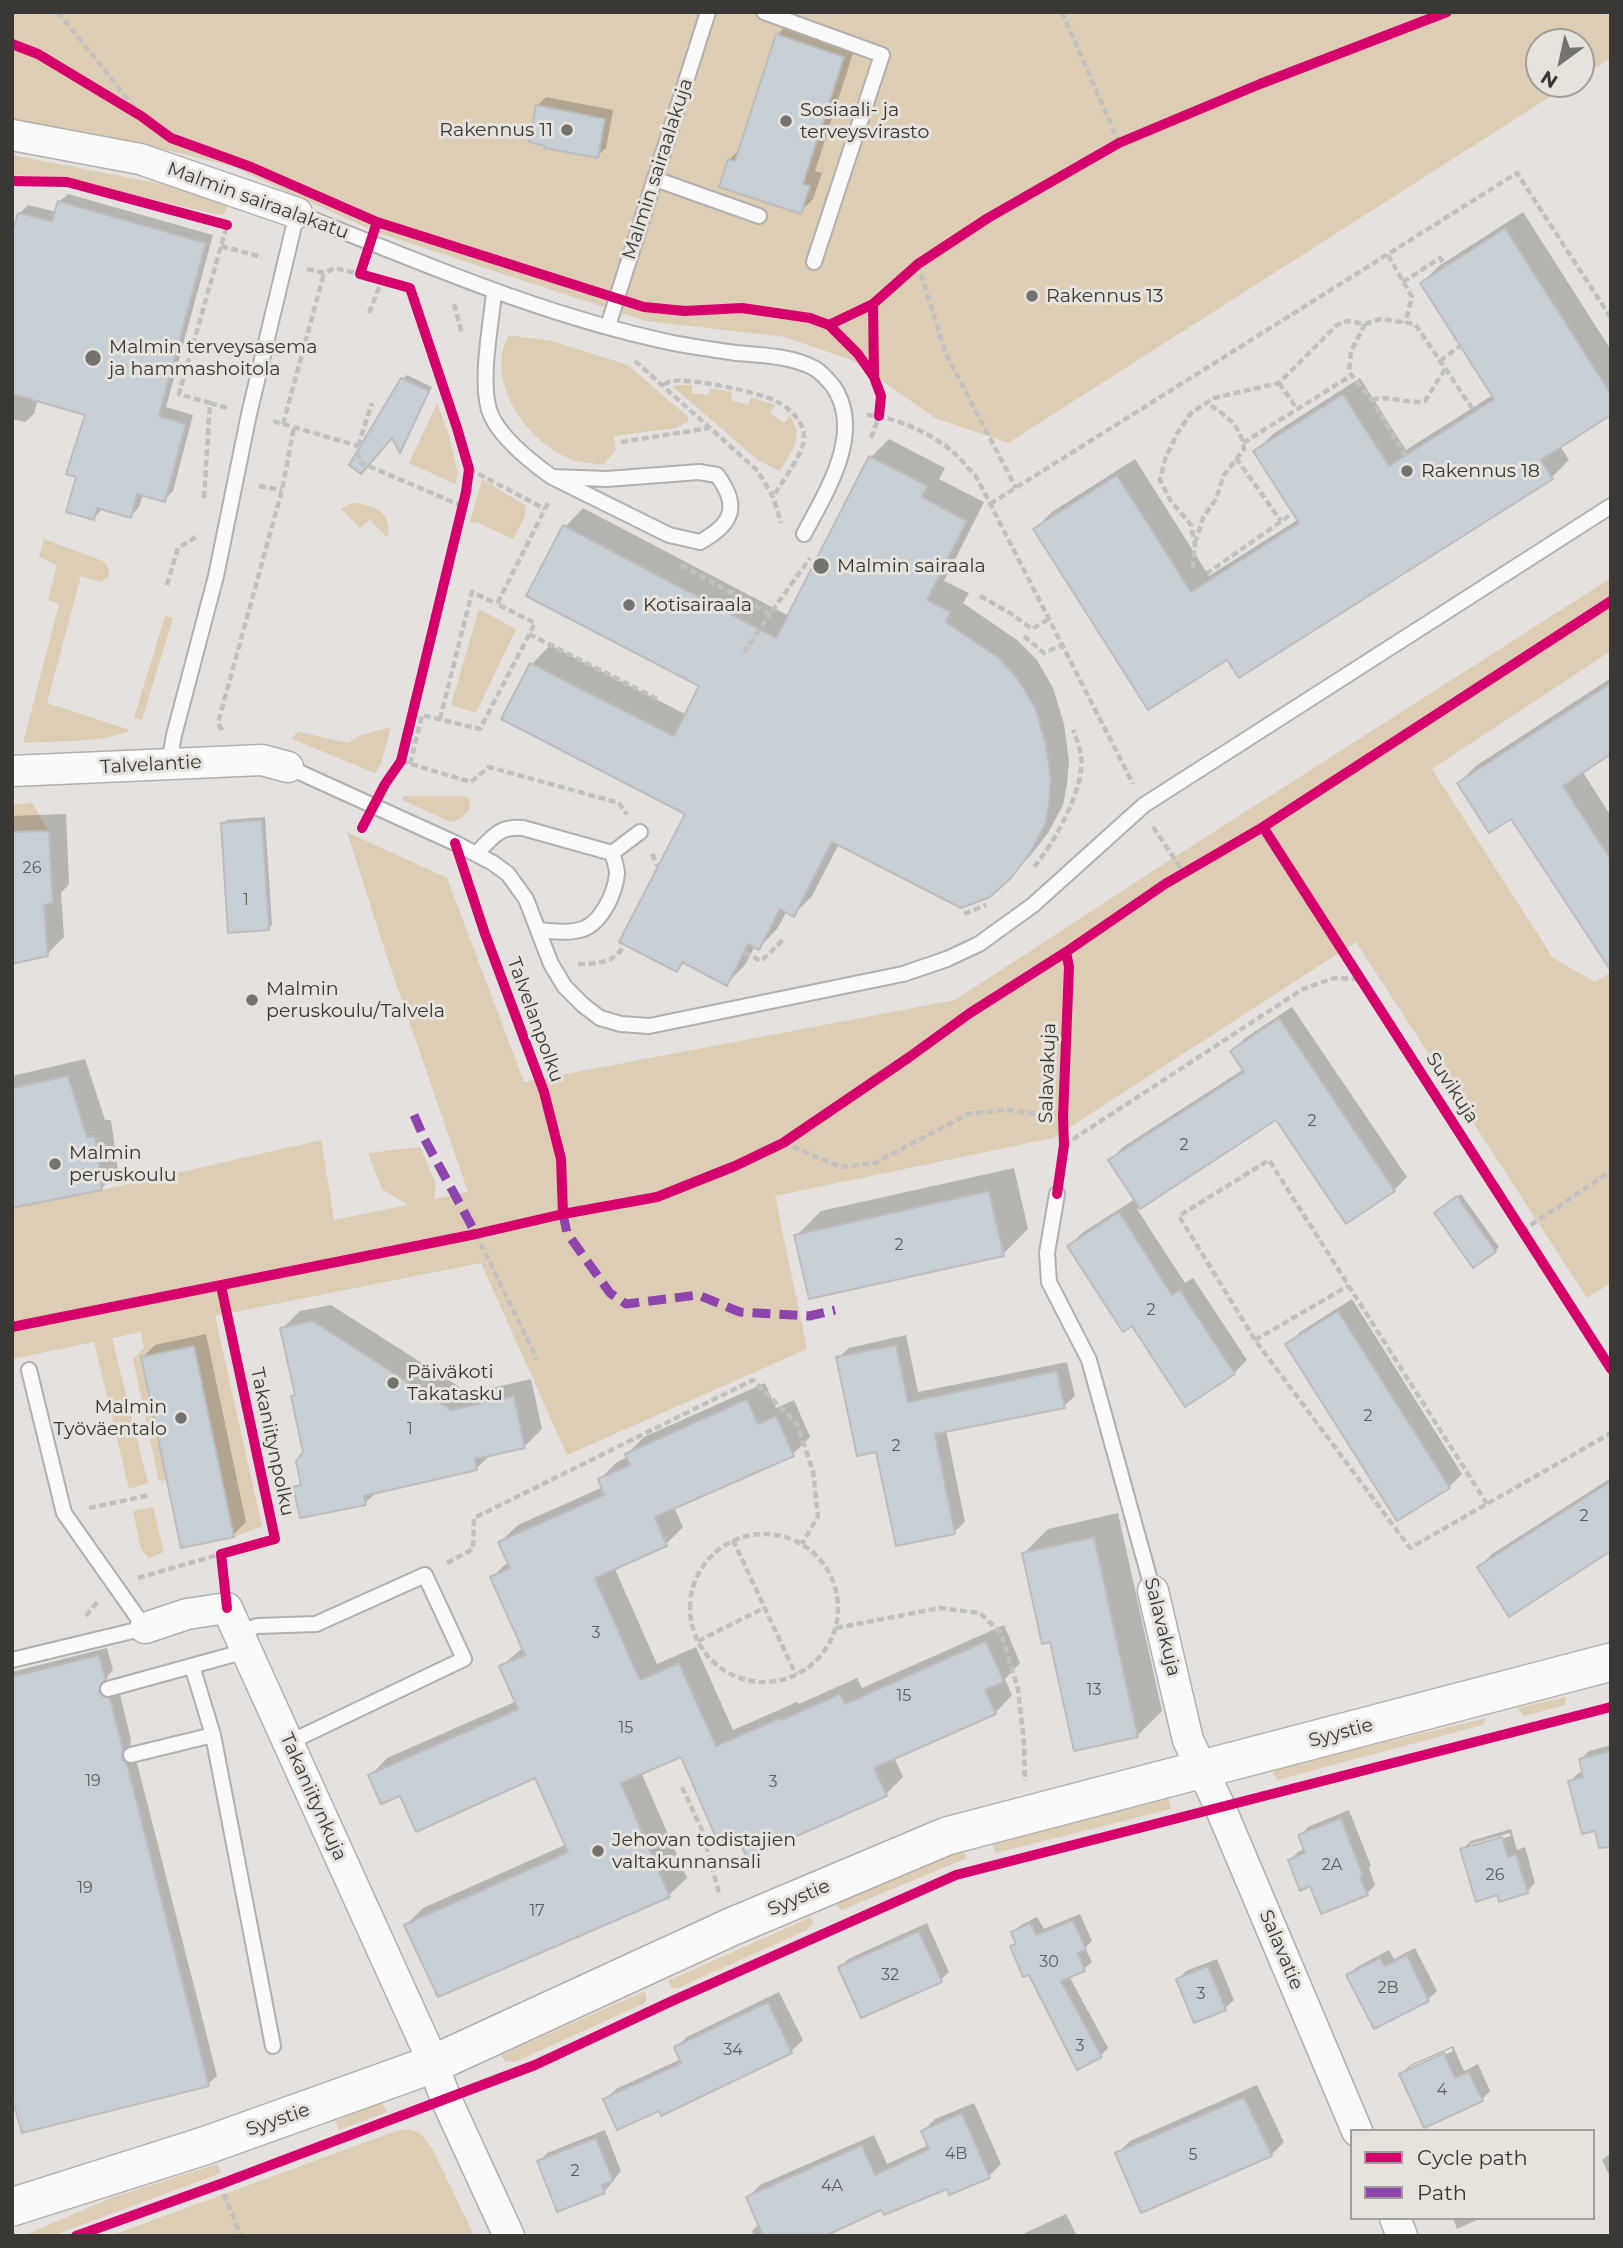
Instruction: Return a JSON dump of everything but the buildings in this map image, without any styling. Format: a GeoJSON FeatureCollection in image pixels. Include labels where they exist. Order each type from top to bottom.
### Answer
{"type":"FeatureCollection","features":[{"type":"Feature","properties":{"kind":"street","name":"Malmin sairaalakatu"},"geometry":{"type":"LineString","coordinates":[[12,135],[140,159],[298,213]]}},
{"type":"Feature","properties":{"kind":"street","name":"Talvelantie"},"geometry":{"type":"LineString","coordinates":[[12,771],[262,760],[288,767]]}},
{"type":"Feature","properties":{"kind":"street","name":"Salavakuja"},"geometry":{"type":"LineString","coordinates":[[1153,1591],[1188,1740],[1203,1770]]}},
{"type":"Feature","properties":{"kind":"street"},"geometry":{"type":"LineString","coordinates":[[145,1628],[187,1614],[237,1630]]}},
{"type":"Feature","properties":{"kind":"street","name":"Takaniitynkuja"},"geometry":{"type":"LineString","coordinates":[[237,1630],[509,2236]]}},
{"type":"Feature","properties":{"kind":"street","name":"Syystie"},"geometry":{"type":"LineString","coordinates":[[12,2207],[230,2137],[433,2064],[731,1927],[947,1836],[1611,1662]]}},
{"type":"Feature","properties":{"kind":"street","name":"Salavatie"},"geometry":{"type":"LineString","coordinates":[[1203,1770],[1356,2129]]}},
{"type":"Feature","properties":{"kind":"lane","name":"Malmin sairaalakuja"},"geometry":{"type":"LineString","coordinates":[[608,326],[708,12]]}},
{"type":"Feature","properties":{"kind":"lane"},"geometry":{"type":"LineString","coordinates":[[764,12],[882,55],[814,262]]}},
{"type":"Feature","properties":{"kind":"lane"},"geometry":{"type":"LineString","coordinates":[[655,179],[760,216]]}},
{"type":"Feature","properties":{"kind":"lane"},"geometry":{"type":"LineString","coordinates":[[169,763],[216,576],[249,414],[298,213]]}},
{"type":"Feature","properties":{"kind":"lane","name":"Malmin sairaalakatu"},"geometry":{"type":"LineString","coordinates":[[298,213],[494,292],[638,335],[704,349],[781,358],[815,368],[832,385],[843,406],[844,414]]}},
{"type":"Feature","properties":{"kind":"lane"},"geometry":{"type":"LineString","coordinates":[[494,292],[485,387],[490,413],[506,437],[536,466],[552,477],[669,535],[700,542],[717,533],[728,519],[731,503],[727,489],[717,475],[699,472],[607,479],[552,477]]}},
{"type":"Feature","properties":{"kind":"lane"},"geometry":{"type":"LineString","coordinates":[[804,534],[837,466],[845,436],[844,414]]}},
{"type":"Feature","properties":{"kind":"lane"},"geometry":{"type":"LineString","coordinates":[[288,767],[493,863],[513,880],[526,899],[551,964],[565,987],[600,1018],[621,1024],[649,1026],[903,974],[947,959],[979,944],[1033,905],[1144,805],[1611,506]]}},
{"type":"Feature","properties":{"kind":"lane"},"geometry":{"type":"LineString","coordinates":[[476,854],[499,831],[510,827],[523,828],[612,853]]}},
{"type":"Feature","properties":{"kind":"lane"},"geometry":{"type":"LineString","coordinates":[[612,853],[640,832]]}},
{"type":"Feature","properties":{"kind":"lane"},"geometry":{"type":"LineString","coordinates":[[538,930],[563,932],[583,929],[594,923],[603,912],[614,889],[617,872],[612,853]]}},
{"type":"Feature","properties":{"kind":"lane","name":"Salavakuja"},"geometry":{"type":"LineString","coordinates":[[1057,1194],[1047,1254],[1049,1282],[1090,1360],[1153,1591]]}},
{"type":"Feature","properties":{"kind":"lane"},"geometry":{"type":"LineString","coordinates":[[12,1660],[145,1628],[64,1513],[29,1370]]}},
{"type":"Feature","properties":{"kind":"lane"},"geometry":{"type":"LineString","coordinates":[[108,1689],[192,1667],[237,1630],[257,1626],[316,1624],[425,1575],[464,1659],[288,1743]]}},
{"type":"Feature","properties":{"kind":"lane"},"geometry":{"type":"LineString","coordinates":[[192,1667],[212,1735],[273,2046]]}},
{"type":"Feature","properties":{"kind":"lane"},"geometry":{"type":"LineString","coordinates":[[131,1755],[212,1735]]}},
{"type":"Feature","properties":{"kind":"path"},"geometry":{"type":"LineString","coordinates":[[58,12],[141,116]]}},
{"type":"Feature","properties":{"kind":"path"},"geometry":{"type":"LineString","coordinates":[[1062,12],[1119,142]]}},
{"type":"Feature","properties":{"kind":"path"},"geometry":{"type":"LineString","coordinates":[[107,95],[151,123]]}},
{"type":"Feature","properties":{"kind":"path"},"geometry":{"type":"LineString","coordinates":[[1107,149],[1132,137]]}},
{"type":"Feature","properties":{"kind":"path"},"geometry":{"type":"LineString","coordinates":[[990,505],[1517,173],[1611,318]]}},
{"type":"Feature","properties":{"kind":"path"},"geometry":{"type":"LineString","coordinates":[[214,221],[227,225],[178,394],[358,446]]}},
{"type":"Feature","properties":{"kind":"path"},"geometry":{"type":"LineString","coordinates":[[369,313],[387,282],[360,274],[370,242]]}},
{"type":"Feature","properties":{"kind":"path"},"geometry":{"type":"LineString","coordinates":[[1388,255],[1412,297],[1405,323]]}},
{"type":"Feature","properties":{"kind":"path"},"geometry":{"type":"LineString","coordinates":[[928,258],[913,268],[945,352],[1016,488]]}},
{"type":"Feature","properties":{"kind":"path"},"geometry":{"type":"LineString","coordinates":[[1403,282],[1440,258],[1446,266]]}},
{"type":"Feature","properties":{"kind":"path"},"geometry":{"type":"LineString","coordinates":[[283,424],[324,273]]}},
{"type":"Feature","properties":{"kind":"path"},"geometry":{"type":"LineString","coordinates":[[1195,544],[1191,525],[1170,500],[1160,480],[1165,459],[1178,432],[1191,413],[1214,398],[1279,383],[1337,325],[1347,321],[1366,324],[1381,319],[1415,324],[1474,411]]}},
{"type":"Feature","properties":{"kind":"path"},"geometry":{"type":"LineString","coordinates":[[1366,324],[1351,351],[1349,372],[1372,400],[1405,455]]}},
{"type":"Feature","properties":{"kind":"path"},"geometry":{"type":"LineString","coordinates":[[1440,361],[1460,346]]}},
{"type":"Feature","properties":{"kind":"path"},"geometry":{"type":"LineString","coordinates":[[633,360],[758,471],[773,497],[781,525]]}},
{"type":"Feature","properties":{"kind":"path"},"geometry":{"type":"LineString","coordinates":[[1372,400],[1394,399],[1414,403],[1425,401],[1445,369]]}},
{"type":"Feature","properties":{"kind":"path"},"geometry":{"type":"LineString","coordinates":[[1243,443],[1352,375]]}},
{"type":"Feature","properties":{"kind":"path"},"geometry":{"type":"LineString","coordinates":[[664,385],[671,380],[721,386],[774,400],[788,409],[803,429],[805,438],[800,452],[773,497]]}},
{"type":"Feature","properties":{"kind":"path"},"geometry":{"type":"LineString","coordinates":[[1279,383],[1297,410]]}},
{"type":"Feature","properties":{"kind":"path"},"geometry":{"type":"LineString","coordinates":[[372,402],[358,446],[359,462],[461,510],[467,475],[545,509]]}},
{"type":"Feature","properties":{"kind":"path"},"geometry":{"type":"LineString","coordinates":[[1193,568],[1195,544],[1203,518],[1216,499],[1224,475],[1244,449],[1242,437],[1227,415],[1207,402]]}},
{"type":"Feature","properties":{"kind":"path"},"geometry":{"type":"LineString","coordinates":[[203,508],[211,403]]}},
{"type":"Feature","properties":{"kind":"path"},"geometry":{"type":"LineString","coordinates":[[844,414],[880,411],[934,438],[953,451],[976,476],[1179,876],[1195,866]]}},
{"type":"Feature","properties":{"kind":"path"},"geometry":{"type":"LineString","coordinates":[[225,737],[218,723],[282,490],[294,427]]}},
{"type":"Feature","properties":{"kind":"path"},"geometry":{"type":"LineString","coordinates":[[621,442],[710,428]]}},
{"type":"Feature","properties":{"kind":"path"},"geometry":{"type":"LineString","coordinates":[[1236,458],[1281,521]]}},
{"type":"Feature","properties":{"kind":"path"},"geometry":{"type":"LineString","coordinates":[[497,604],[551,496]]}},
{"type":"Feature","properties":{"kind":"path"},"geometry":{"type":"LineString","coordinates":[[1206,574],[1293,513]]}},
{"type":"Feature","properties":{"kind":"path"},"geometry":{"type":"LineString","coordinates":[[167,585],[178,548],[193,539],[201,527]]}},
{"type":"Feature","properties":{"kind":"path"},"geometry":{"type":"LineString","coordinates":[[802,551],[809,560]]}},
{"type":"Feature","properties":{"kind":"path"},"geometry":{"type":"LineString","coordinates":[[373,806],[385,783],[406,762],[422,715],[480,729],[535,623],[472,592],[440,719]]}},
{"type":"Feature","properties":{"kind":"path"},"geometry":{"type":"LineString","coordinates":[[980,596],[1032,629],[1049,619]]}},
{"type":"Feature","properties":{"kind":"path"},"geometry":{"type":"LineString","coordinates":[[744,653],[770,614]]}},
{"type":"Feature","properties":{"kind":"path"},"geometry":{"type":"LineString","coordinates":[[529,634],[657,699]]}},
{"type":"Feature","properties":{"kind":"path"},"geometry":{"type":"LineString","coordinates":[[1024,636],[1044,653],[1062,645]]}},
{"type":"Feature","properties":{"kind":"path"},"geometry":{"type":"LineString","coordinates":[[406,762],[414,708]]}},
{"type":"Feature","properties":{"kind":"path"},"geometry":{"type":"LineString","coordinates":[[1028,873],[1057,835],[1078,785],[1082,758],[1073,730]]}},
{"type":"Feature","properties":{"kind":"path"},"geometry":{"type":"LineString","coordinates":[[406,762],[471,782],[489,767],[619,803],[640,832],[658,866]]}},
{"type":"Feature","properties":{"kind":"path"},"geometry":{"type":"LineString","coordinates":[[964,914],[994,901]]}},
{"type":"Feature","properties":{"kind":"path"},"geometry":{"type":"LineString","coordinates":[[744,952],[761,961],[783,940]]}},
{"type":"Feature","properties":{"kind":"path"},"geometry":{"type":"LineString","coordinates":[[783,1143],[841,1167],[875,1163],[968,1114],[1007,1110],[1064,1126],[1303,989],[1334,978],[1358,975],[1368,990]]}},
{"type":"Feature","properties":{"kind":"path"},"geometry":{"type":"LineString","coordinates":[[771,1149],[795,1135]]}},
{"type":"Feature","properties":{"kind":"path"},"geometry":{"type":"LineString","coordinates":[[1487,1504],[1269,1160],[1179,1216],[1255,1340],[1410,1548],[1487,1504],[1611,1433]]}},
{"type":"Feature","properties":{"kind":"path"},"geometry":{"type":"LineString","coordinates":[[1522,1231],[1611,1171]]}},
{"type":"Feature","properties":{"kind":"path"},"geometry":{"type":"LineString","coordinates":[[1515,1220],[1530,1243]]}},
{"type":"Feature","properties":{"kind":"path"},"geometry":{"type":"LineString","coordinates":[[462,1237],[488,1231]]}},
{"type":"Feature","properties":{"kind":"path"},"geometry":{"type":"LineString","coordinates":[[476,1234],[537,1359]]}},
{"type":"Feature","properties":{"kind":"path"},"geometry":{"type":"LineString","coordinates":[[1255,1340],[1348,1286]]}},
{"type":"Feature","properties":{"kind":"path"},"geometry":{"type":"LineString","coordinates":[[425,1575],[473,1549],[474,1518],[753,1380],[797,1424],[813,1471],[818,1516],[802,1544]]}},
{"type":"Feature","properties":{"kind":"path"},"geometry":{"type":"LineString","coordinates":[[64,1513],[150,1495]]}},
{"type":"Feature","properties":{"kind":"path"},"geometry":{"type":"LineString","coordinates":[[765,1533],[785,1536],[818,1555],[837,1589],[839,1609],[829,1646],[817,1662],[783,1681],[764,1683],[744,1680],[726,1672],[711,1660],[692,1626],[689,1607],[692,1587],[700,1570],[712,1555],[733,1541],[746,1535],[765,1533]]}},
{"type":"Feature","properties":{"kind":"path"},"geometry":{"type":"LineString","coordinates":[[733,1541],[796,1675]]}},
{"type":"Feature","properties":{"kind":"path"},"geometry":{"type":"LineString","coordinates":[[79,1624],[114,1586],[234,1550]]}},
{"type":"Feature","properties":{"kind":"path"},"geometry":{"type":"LineString","coordinates":[[221,1554],[237,1630]]}},
{"type":"Feature","properties":{"kind":"path"},"geometry":{"type":"LineString","coordinates":[[698,1641],[764,1608]]}},
{"type":"Feature","properties":{"kind":"path"},"geometry":{"type":"LineString","coordinates":[[836,1628],[940,1608],[980,1613],[1000,1633],[1018,1689],[1024,1742],[1025,1789]]}},
{"type":"Feature","properties":{"kind":"path"},"geometry":{"type":"LineString","coordinates":[[681,1787],[702,1830],[720,1895]]}},
{"type":"Feature","properties":{"kind":"path"},"geometry":{"type":"LineString","coordinates":[[207,2189],[223,2183],[241,2236]]}},
{"type":"Feature","properties":{"kind":"shaded area"},"geometry":{"type":"Polygon","coordinates":[[[12,12],[1611,12],[1611,58],[1595,68],[1595,28],[1525,28],[1525,98],[1548,98],[1008,443],[935,418],[854,361],[785,337],[646,321],[376,232],[231,166],[137,143],[12,121],[12,12]]]}},
{"type":"Feature","properties":{"kind":"shaded area"},"geometry":{"type":"Polygon","coordinates":[[[12,155],[162,184],[228,204],[224,214],[218,215],[65,178],[12,175],[12,155]]]}},
{"type":"Feature","properties":{"kind":"shaded area"},"geometry":{"type":"Polygon","coordinates":[[[509,335],[552,341],[622,363],[688,417],[688,422],[675,428],[614,436],[616,450],[604,464],[585,463],[566,457],[536,437],[513,406],[505,388],[502,370],[503,352],[509,335]]]}},
{"type":"Feature","properties":{"kind":"shaded area"},"geometry":{"type":"Polygon","coordinates":[[[692,385],[692,393],[708,395],[711,388],[732,392],[731,400],[748,405],[751,397],[775,405],[770,413],[784,423],[790,416],[796,431],[795,444],[780,471],[759,461],[672,386],[692,385]]]}},
{"type":"Feature","properties":{"kind":"shaded area"},"geometry":{"type":"Polygon","coordinates":[[[437,403],[448,432],[458,473],[455,484],[409,463],[437,403]]]}},
{"type":"Feature","properties":{"kind":"shaded area"},"geometry":{"type":"Polygon","coordinates":[[[482,479],[525,505],[525,516],[513,539],[470,522],[482,479]]]}},
{"type":"Feature","properties":{"kind":"shaded area"},"geometry":{"type":"Polygon","coordinates":[[[355,503],[381,512],[387,522],[388,538],[370,520],[360,528],[341,509],[355,503]]]}},
{"type":"Feature","properties":{"kind":"shaded area"},"geometry":{"type":"Polygon","coordinates":[[[44,539],[103,561],[108,567],[109,577],[100,582],[81,576],[47,703],[130,730],[93,739],[23,743],[59,604],[48,600],[57,565],[39,557],[44,539]]]}},
{"type":"Feature","properties":{"kind":"shaded area"},"geometry":{"type":"Polygon","coordinates":[[[1611,578],[1611,651],[1432,769],[1553,958],[1595,982],[1611,972],[1611,1283],[1587,1298],[1356,942],[1053,1138],[775,1196],[807,1349],[567,1455],[481,1263],[215,1316],[262,1526],[234,1537],[194,1346],[141,1357],[167,1480],[159,1481],[133,1359],[144,1348],[141,1332],[112,1338],[148,1483],[129,1489],[94,1342],[12,1359],[12,1208],[321,1140],[334,1220],[408,1205],[382,1189],[368,1153],[420,1147],[436,1184],[434,1199],[468,1192],[347,832],[447,878],[524,1082],[955,1000],[1611,578]]]}},
{"type":"Feature","properties":{"kind":"shaded area"},"geometry":{"type":"Polygon","coordinates":[[[479,609],[516,629],[476,713],[451,705],[479,609]]]}},
{"type":"Feature","properties":{"kind":"shaded area"},"geometry":{"type":"Polygon","coordinates":[[[165,616],[173,618],[142,720],[134,718],[165,616]]]}},
{"type":"Feature","properties":{"kind":"shaded area"},"geometry":{"type":"Polygon","coordinates":[[[391,727],[381,764],[375,773],[292,739],[300,732],[348,743],[358,736],[391,727]]]}},
{"type":"Feature","properties":{"kind":"shaded area"},"geometry":{"type":"Polygon","coordinates":[[[404,796],[464,796],[469,799],[470,809],[460,819],[451,822],[402,800],[404,796]]]}},
{"type":"Feature","properties":{"kind":"shaded area"},"geometry":{"type":"Polygon","coordinates":[[[32,803],[49,831],[12,832],[12,805],[32,803]]]}},
{"type":"Feature","properties":{"kind":"shaded area"},"geometry":{"type":"Polygon","coordinates":[[[153,1507],[164,1552],[149,1558],[141,1549],[133,1511],[153,1507]]]}},
{"type":"Feature","properties":{"kind":"shaded area"},"geometry":{"type":"Polygon","coordinates":[[[1566,1697],[1565,1705],[1524,1716],[1517,1708],[1566,1697]]]}},
{"type":"Feature","properties":{"kind":"shaded area"},"geometry":{"type":"Polygon","coordinates":[[[1486,1718],[1483,1725],[1277,1780],[1272,1769],[1486,1718]]]}},
{"type":"Feature","properties":{"kind":"shaded area"},"geometry":{"type":"Polygon","coordinates":[[[1168,1798],[1171,1809],[996,1853],[992,1844],[1168,1798]]]}},
{"type":"Feature","properties":{"kind":"shaded area"},"geometry":{"type":"Polygon","coordinates":[[[962,1850],[967,1858],[842,1910],[835,1904],[937,1858],[962,1850]]]}},
{"type":"Feature","properties":{"kind":"shaded area"},"geometry":{"type":"Polygon","coordinates":[[[811,1917],[813,1923],[807,1930],[678,1988],[672,1988],[668,1981],[811,1917]]]}},
{"type":"Feature","properties":{"kind":"shaded area"},"geometry":{"type":"Polygon","coordinates":[[[645,1991],[647,2000],[643,2004],[515,2062],[505,2061],[501,2055],[645,1991]]]}},
{"type":"Feature","properties":{"kind":"shaded area"},"geometry":{"type":"Polygon","coordinates":[[[382,2102],[387,2112],[339,2130],[335,2121],[382,2102]]]}},
{"type":"Feature","properties":{"kind":"shaded area"},"geometry":{"type":"Polygon","coordinates":[[[409,2129],[420,2133],[432,2148],[474,2235],[110,2236],[396,2131],[409,2129]]]}},
{"type":"Feature","properties":{"kind":"shaded area"},"geometry":{"type":"Polygon","coordinates":[[[217,2164],[221,2173],[52,2236],[23,2236],[111,2198],[217,2164]]]}},
{"type":"Feature","properties":{"kind":"marked path"},"geometry":{"type":"LineString","coordinates":[[414,1115],[476,1234]]}},
{"type":"Feature","properties":{"kind":"marked path"},"geometry":{"type":"LineString","coordinates":[[563,1214],[567,1233],[610,1293],[626,1304],[698,1295],[740,1312],[809,1316],[835,1310]]}},
{"type":"Feature","properties":{"kind":"cycle path"},"geometry":{"type":"LineString","coordinates":[[829,325],[873,304],[918,264],[988,218],[1119,143],[1260,84],[1447,12]]}},
{"type":"Feature","properties":{"kind":"cycle path"},"geometry":{"type":"LineString","coordinates":[[12,44],[38,54],[141,116],[171,138],[251,167],[377,222],[644,307],[685,311],[742,308],[810,318],[829,325],[858,354],[874,377]]}},
{"type":"Feature","properties":{"kind":"cycle path"},"geometry":{"type":"LineString","coordinates":[[12,181],[67,182],[227,225]]}},
{"type":"Feature","properties":{"kind":"cycle path"},"geometry":{"type":"LineString","coordinates":[[362,828],[385,784],[401,761],[466,492],[469,469],[410,288],[360,274],[377,222]]}},
{"type":"Feature","properties":{"kind":"cycle path"},"geometry":{"type":"LineString","coordinates":[[873,304],[874,377],[881,396],[879,416]]}},
{"type":"Feature","properties":{"kind":"cycle path"},"geometry":{"type":"LineString","coordinates":[[12,1327],[657,1197],[735,1166],[783,1143],[970,1013],[1165,884],[1263,827],[1611,601]]}},
{"type":"Feature","properties":{"kind":"cycle path","name":"Suvikuja"},"geometry":{"type":"LineString","coordinates":[[1263,827],[1611,1369]]}},
{"type":"Feature","properties":{"kind":"cycle path","name":"Talvelanpolku"},"geometry":{"type":"LineString","coordinates":[[455,843],[485,934],[544,1092],[561,1159],[563,1214]]}},
{"type":"Feature","properties":{"kind":"cycle path"},"geometry":{"type":"LineString","coordinates":[[1057,1194],[1064,1145],[1069,967],[1066,952]]}},
{"type":"Feature","properties":{"kind":"cycle path","name":"Takaniitynpolku"},"geometry":{"type":"LineString","coordinates":[[221,1286],[275,1539],[221,1554],[227,1608]]}},
{"type":"Feature","properties":{"kind":"cycle path"},"geometry":{"type":"LineString","coordinates":[[76,2236],[535,2065],[956,1875],[1611,1707]]}},
{"type":"Feature","properties":{"kind":"place","name":"Sosiaali- ja terveysvirasto"},"geometry":{"type":"Point","coordinates":[786,121]}},
{"type":"Feature","properties":{"kind":"place","name":"Rakennus 11"},"geometry":{"type":"Point","coordinates":[567,130]}},
{"type":"Feature","properties":{"kind":"place","name":"Rakennus 13"},"geometry":{"type":"Point","coordinates":[1032,296]}},
{"type":"Feature","properties":{"kind":"place","name":"Malmin terveysasema ja hammashoitola"},"geometry":{"type":"Point","coordinates":[93,358]}},
{"type":"Feature","properties":{"kind":"place","name":"Rakennus 18"},"geometry":{"type":"Point","coordinates":[1407,471]}},
{"type":"Feature","properties":{"kind":"place","name":"Malmin sairaala"},"geometry":{"type":"Point","coordinates":[821,566]}},
{"type":"Feature","properties":{"kind":"place","name":"Kotisairaala"},"geometry":{"type":"Point","coordinates":[629,605]}},
{"type":"Feature","properties":{"kind":"place","name":"Malmin peruskoulu/Talvela"},"geometry":{"type":"Point","coordinates":[252,1000]}},
{"type":"Feature","properties":{"kind":"place","name":"Malmin peruskoulu"},"geometry":{"type":"Point","coordinates":[55,1164]}},
{"type":"Feature","properties":{"kind":"place","name":"Päiväkoti Takatasku"},"geometry":{"type":"Point","coordinates":[393,1383]}},
{"type":"Feature","properties":{"kind":"place","name":"Malmin Työväentalo"},"geometry":{"type":"Point","coordinates":[181,1418]}},
{"type":"Feature","properties":{"kind":"place","name":"Jehovan todistajien valtakunnansali"},"geometry":{"type":"Point","coordinates":[598,1851]}}]}
